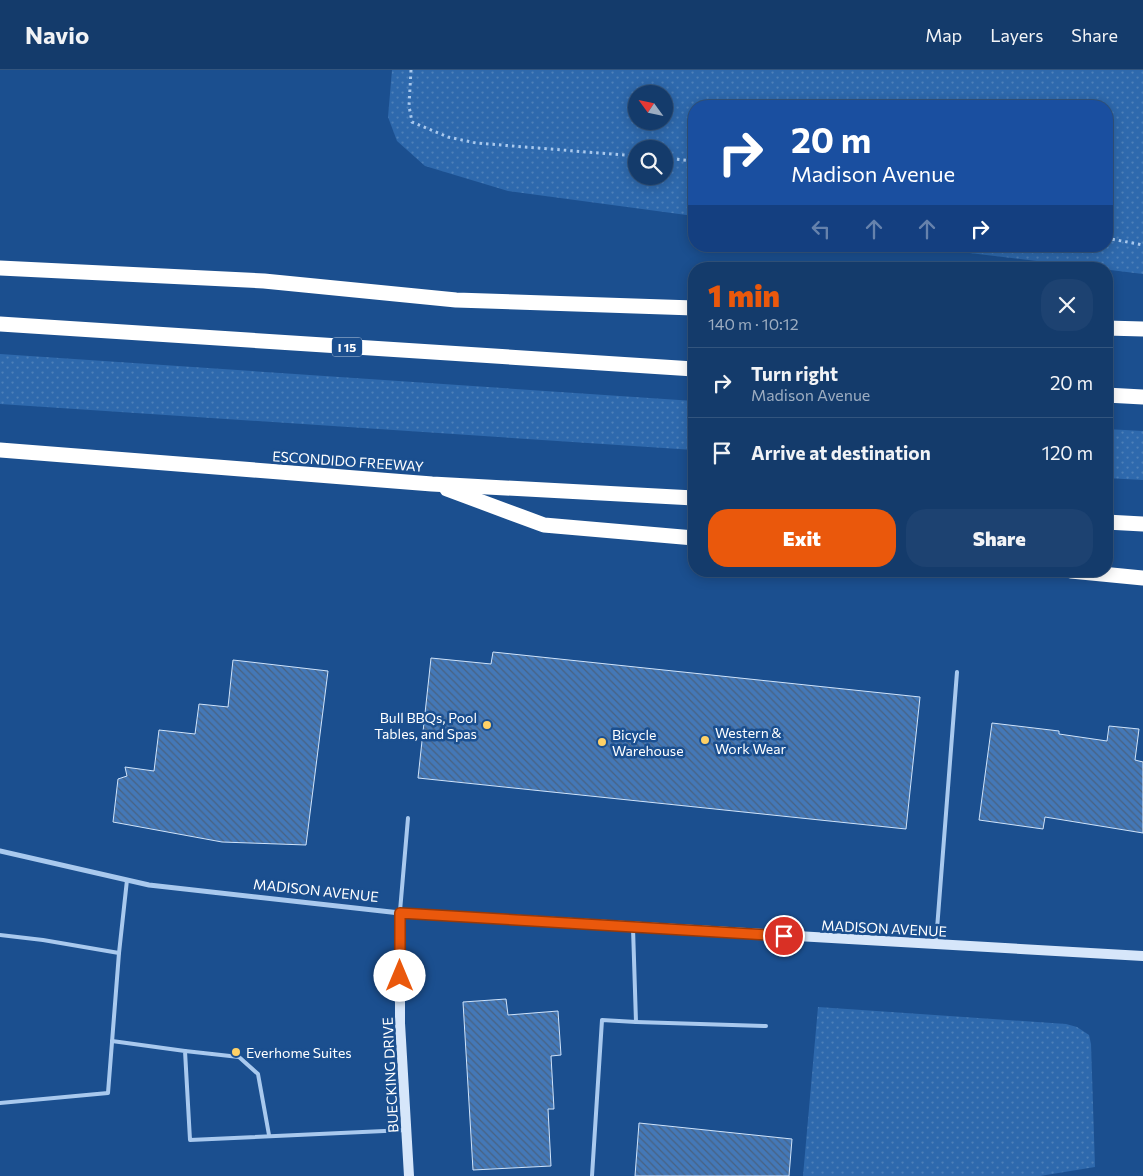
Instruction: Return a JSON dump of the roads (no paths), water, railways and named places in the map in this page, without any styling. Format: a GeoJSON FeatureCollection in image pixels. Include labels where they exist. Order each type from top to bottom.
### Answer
{"type":"FeatureCollection","features":[{"type":"Feature","properties":{"kind":"highway"},"geometry":{"type":"LineString","coordinates":[[0,268],[264,281],[456,300],[688,308]]}},
{"type":"Feature","properties":{"kind":"highway","name":"I 15"},"geometry":{"type":"LineString","coordinates":[[0,324],[688,369]]}},
{"type":"Feature","properties":{"kind":"highway"},"geometry":{"type":"LineString","coordinates":[[1113,328],[1143,329]]}},
{"type":"Feature","properties":{"kind":"highway"},"geometry":{"type":"LineString","coordinates":[[1113,395],[1143,397]]}},
{"type":"Feature","properties":{"kind":"highway","name":"ESCONDIDO FREEWAY"},"geometry":{"type":"LineString","coordinates":[[0,450],[432,484],[688,498]]}},
{"type":"Feature","properties":{"kind":"highway"},"geometry":{"type":"LineString","coordinates":[[432,484],[544,525],[688,537]]}},
{"type":"Feature","properties":{"kind":"highway"},"geometry":{"type":"LineString","coordinates":[[1113,522],[1143,524]]}},
{"type":"Feature","properties":{"kind":"highway"},"geometry":{"type":"LineString","coordinates":[[1113,575],[1143,578]]}},
{"type":"Feature","properties":{"kind":"street","name":"MADISON AVENUE"},"geometry":{"type":"LineString","coordinates":[[0,851],[149,885],[400,913],[633,928],[1143,956]]}},
{"type":"Feature","properties":{"kind":"street","name":"BUECKING DRIVE"},"geometry":{"type":"LineString","coordinates":[[400,913],[400,1023],[409,1176]]}},
{"type":"Feature","properties":{"kind":"lane"},"geometry":{"type":"LineString","coordinates":[[936,944],[956,672]]}},
{"type":"Feature","properties":{"kind":"lane"},"geometry":{"type":"LineString","coordinates":[[400,913],[408,818]]}},
{"type":"Feature","properties":{"kind":"lane"},"geometry":{"type":"LineString","coordinates":[[0,1103],[108,1093],[127,880]]}},
{"type":"Feature","properties":{"kind":"lane"},"geometry":{"type":"LineString","coordinates":[[633,928],[636,1022]]}},
{"type":"Feature","properties":{"kind":"lane"},"geometry":{"type":"LineString","coordinates":[[0,935],[119,953]]}},
{"type":"Feature","properties":{"kind":"lane"},"geometry":{"type":"LineString","coordinates":[[592,1176],[602,1020],[766,1026]]}},
{"type":"Feature","properties":{"kind":"lane"},"geometry":{"type":"LineString","coordinates":[[112,1041],[239,1057],[258,1074],[269,1135]]}},
{"type":"Feature","properties":{"kind":"lane"},"geometry":{"type":"LineString","coordinates":[[185,1051],[190,1140],[406,1130]]}},
{"type":"Feature","properties":{"kind":"place","name":"Bull BBQs, Pool Tables, and Spas"},"geometry":{"type":"Point","coordinates":[487,725]}},
{"type":"Feature","properties":{"kind":"place","name":"Western & Work Wear"},"geometry":{"type":"Point","coordinates":[705,740]}},
{"type":"Feature","properties":{"kind":"place","name":"Bicycle Warehouse"},"geometry":{"type":"Point","coordinates":[602,742]}},
{"type":"Feature","properties":{"kind":"place","name":"Everhome Suites"},"geometry":{"type":"Point","coordinates":[236,1052]}}]}
